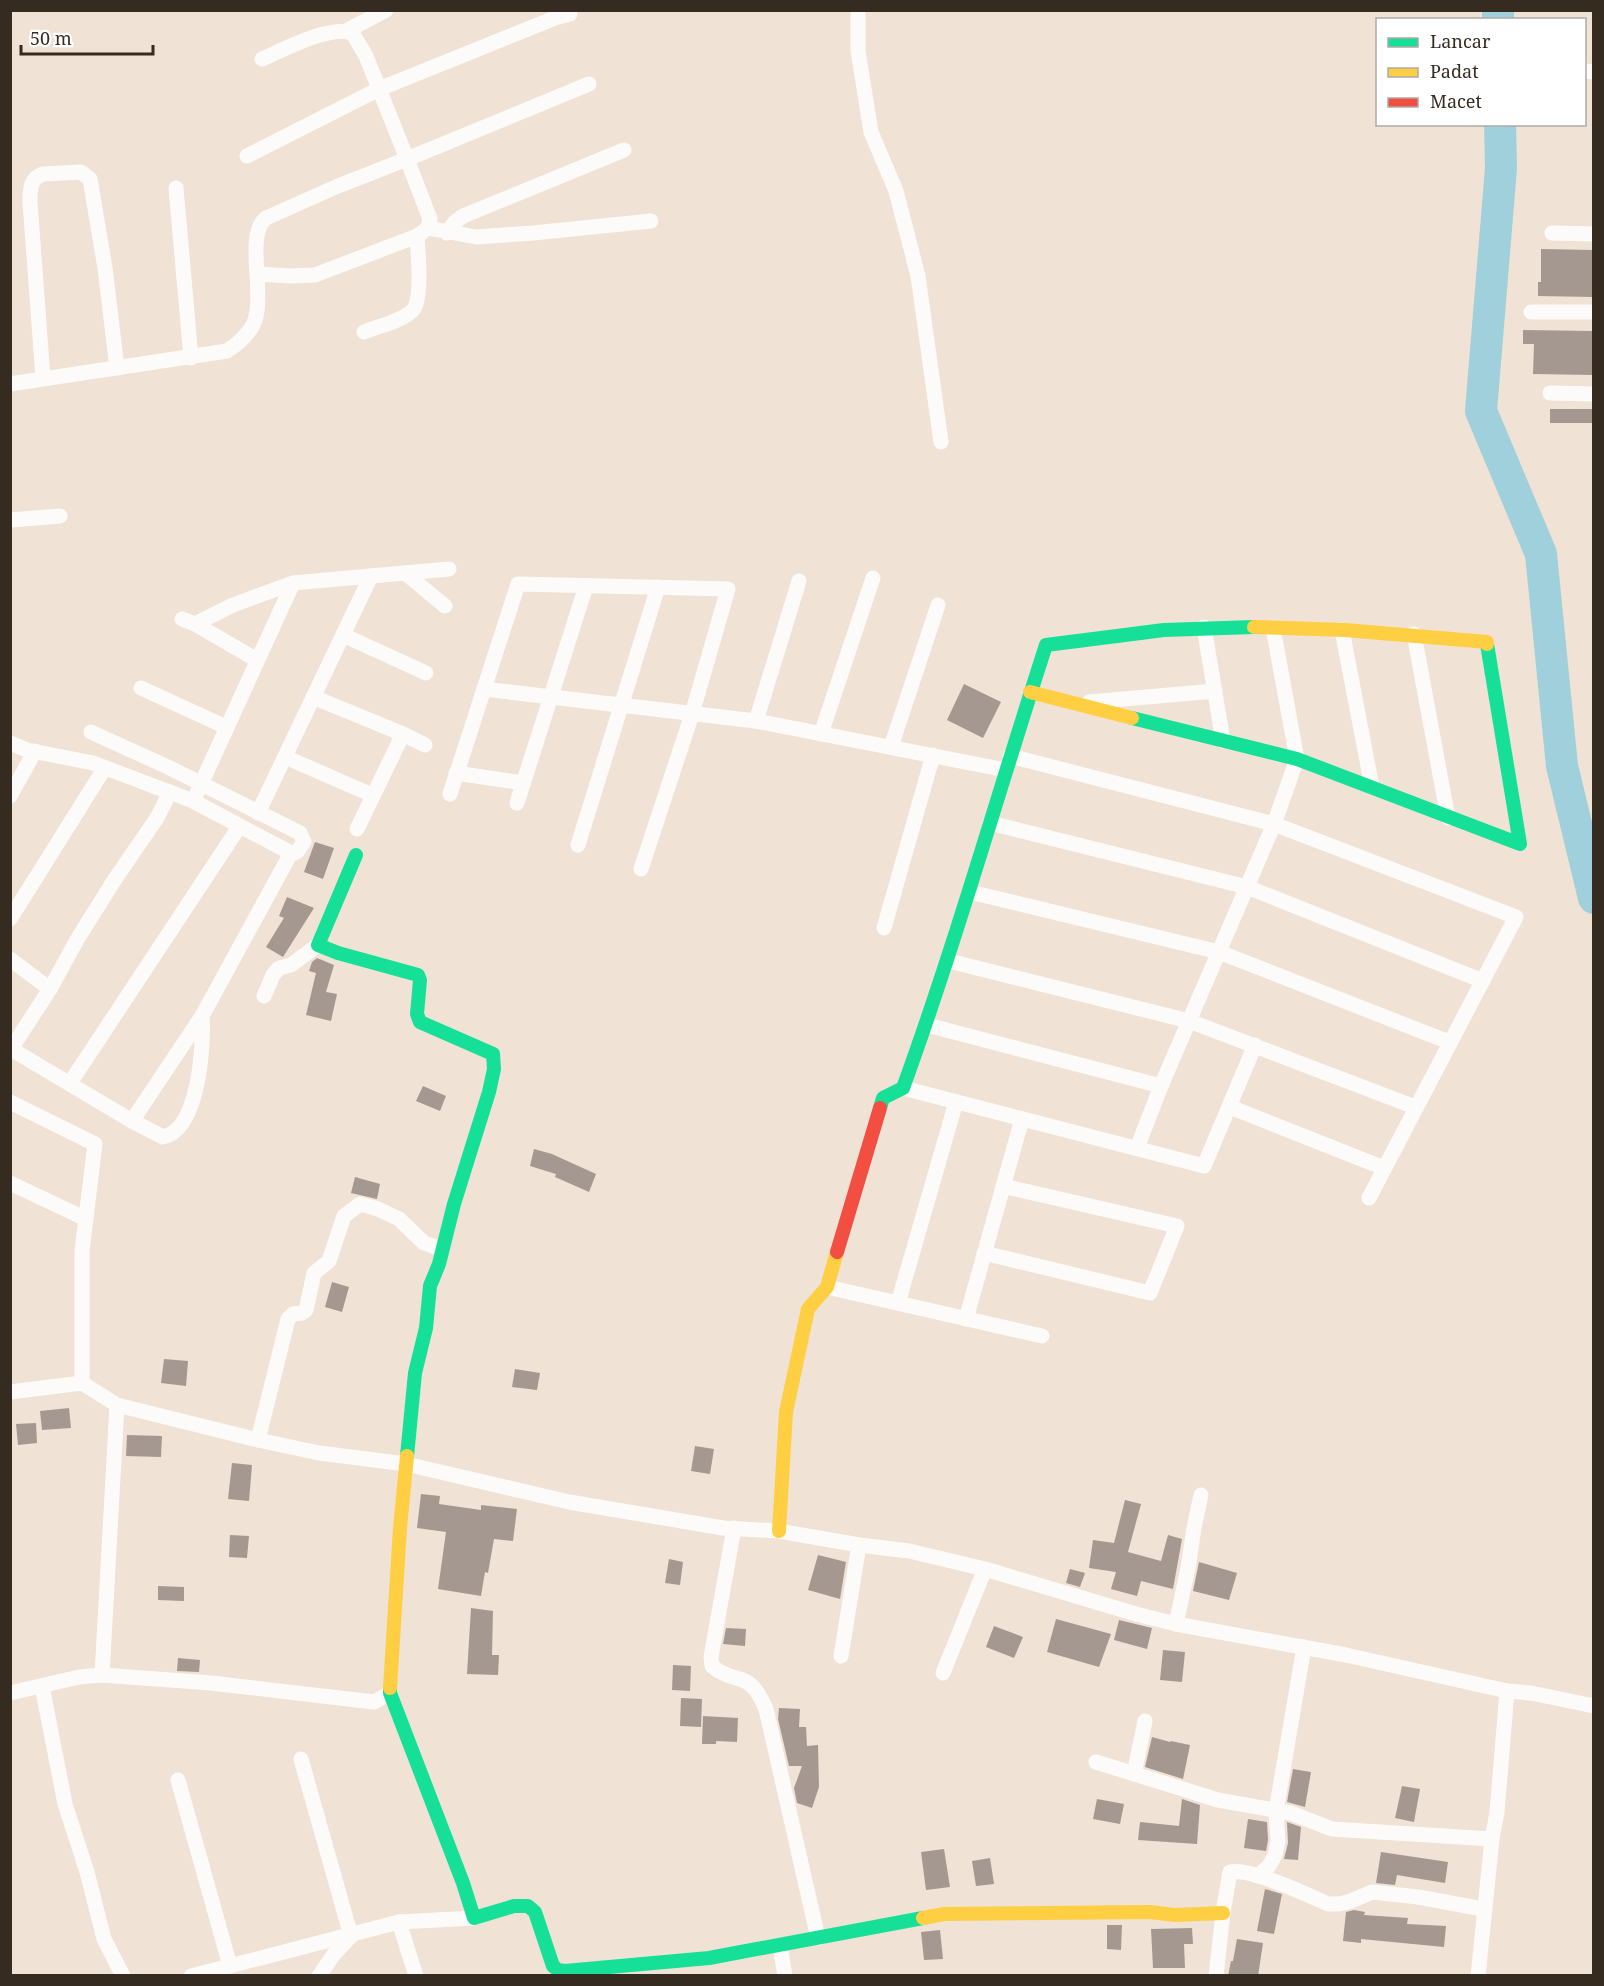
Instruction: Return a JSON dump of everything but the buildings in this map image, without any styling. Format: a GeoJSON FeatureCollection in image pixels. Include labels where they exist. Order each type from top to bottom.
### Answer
{"type":"FeatureCollection","features":[{"type":"Feature","properties":{"kind":"street"},"geometry":{"type":"LineString","coordinates":[[262,59],[329,31],[348,30],[386,10]]}},
{"type":"Feature","properties":{"kind":"street"},"geometry":{"type":"LineString","coordinates":[[858,10],[858,51],[871,132],[896,191],[918,276],[941,442]]}},
{"type":"Feature","properties":{"kind":"street"},"geometry":{"type":"LineString","coordinates":[[247,156],[379,89],[559,14]]}},
{"type":"Feature","properties":{"kind":"street"},"geometry":{"type":"LineString","coordinates":[[348,30],[357,38],[430,219],[422,232],[416,305],[412,311],[399,318],[364,332]]}},
{"type":"Feature","properties":{"kind":"street"},"geometry":{"type":"LineString","coordinates":[[10,384],[227,351],[242,341],[254,323],[258,301],[258,226],[266,218],[338,186],[589,84]]}},
{"type":"Feature","properties":{"kind":"street"},"geometry":{"type":"LineString","coordinates":[[447,233],[463,216],[624,150]]}},
{"type":"Feature","properties":{"kind":"street"},"geometry":{"type":"LineString","coordinates":[[44,378],[30,202],[32,183],[37,176],[43,174],[81,172],[90,179],[105,268],[117,368]]}},
{"type":"Feature","properties":{"kind":"street"},"geometry":{"type":"LineString","coordinates":[[176,188],[191,358]]}},
{"type":"Feature","properties":{"kind":"street"},"geometry":{"type":"LineString","coordinates":[[258,274],[315,275],[422,232],[476,237],[507,236],[651,221]]}},
{"type":"Feature","properties":{"kind":"street"},"geometry":{"type":"LineString","coordinates":[[1552,233],[1593,234]]}},
{"type":"Feature","properties":{"kind":"street"},"geometry":{"type":"LineString","coordinates":[[1531,312],[1593,312]]}},
{"type":"Feature","properties":{"kind":"street"},"geometry":{"type":"LineString","coordinates":[[1550,393],[1593,394]]}},
{"type":"Feature","properties":{"kind":"street"},"geometry":{"type":"LineString","coordinates":[[10,520],[60,516]]}},
{"type":"Feature","properties":{"kind":"street"},"geometry":{"type":"LineString","coordinates":[[257,660],[189,622],[293,583],[449,569]]}},
{"type":"Feature","properties":{"kind":"street"},"geometry":{"type":"LineString","coordinates":[[405,573],[445,606]]}},
{"type":"Feature","properties":{"kind":"street"},"geometry":{"type":"LineString","coordinates":[[258,813],[371,576]]}},
{"type":"Feature","properties":{"kind":"street"},"geometry":{"type":"LineString","coordinates":[[821,734],[873,578]]}},
{"type":"Feature","properties":{"kind":"street"},"geometry":{"type":"LineString","coordinates":[[756,721],[799,581]]}},
{"type":"Feature","properties":{"kind":"street"},"geometry":{"type":"LineString","coordinates":[[192,801],[202,785],[226,727],[293,583]]}},
{"type":"Feature","properties":{"kind":"street"},"geometry":{"type":"LineString","coordinates":[[450,794],[518,584],[728,589],[692,714],[640,869]]}},
{"type":"Feature","properties":{"kind":"street"},"geometry":{"type":"LineString","coordinates":[[517,803],[586,585]]}},
{"type":"Feature","properties":{"kind":"street"},"geometry":{"type":"LineString","coordinates":[[578,845],[658,587]]}},
{"type":"Feature","properties":{"kind":"street"},"geometry":{"type":"LineString","coordinates":[[891,747],[938,605]]}},
{"type":"Feature","properties":{"kind":"street"},"geometry":{"type":"LineString","coordinates":[[1204,627],[1223,741]]}},
{"type":"Feature","properties":{"kind":"street"},"geometry":{"type":"LineString","coordinates":[[903,1088],[949,961],[1008,763],[1030,692],[1046,645],[1100,637],[1204,627],[1342,630],[1414,634],[1487,642],[1520,844],[1297,759],[1030,692]]}},
{"type":"Feature","properties":{"kind":"street"},"geometry":{"type":"LineString","coordinates":[[1137,1148],[1161,1086],[1274,824],[1297,759],[1273,628]]}},
{"type":"Feature","properties":{"kind":"street"},"geometry":{"type":"LineString","coordinates":[[1342,630],[1372,787]]}},
{"type":"Feature","properties":{"kind":"street"},"geometry":{"type":"LineString","coordinates":[[343,634],[426,673]]}},
{"type":"Feature","properties":{"kind":"street"},"geometry":{"type":"LineString","coordinates":[[1414,634],[1448,818]]}},
{"type":"Feature","properties":{"kind":"street"},"geometry":{"type":"LineString","coordinates":[[141,688],[226,727]]}},
{"type":"Feature","properties":{"kind":"street"},"geometry":{"type":"LineString","coordinates":[[484,689],[756,721],[933,755],[1008,763],[1274,824],[1516,917],[1369,1198]]}},
{"type":"Feature","properties":{"kind":"street"},"geometry":{"type":"LineString","coordinates":[[1074,704],[1215,691]]}},
{"type":"Feature","properties":{"kind":"street"},"geometry":{"type":"LineString","coordinates":[[314,697],[425,745]]}},
{"type":"Feature","properties":{"kind":"street"},"geometry":{"type":"LineString","coordinates":[[10,742],[35,751],[93,763],[170,792],[192,801],[291,853],[297,852],[304,842],[300,832],[91,732]]}},
{"type":"Feature","properties":{"kind":"street"},"geometry":{"type":"LineString","coordinates":[[357,829],[403,734]]}},
{"type":"Feature","properties":{"kind":"street"},"geometry":{"type":"LineString","coordinates":[[10,796],[35,751]]}},
{"type":"Feature","properties":{"kind":"street"},"geometry":{"type":"LineString","coordinates":[[884,928],[933,755]]}},
{"type":"Feature","properties":{"kind":"street"},"geometry":{"type":"LineString","coordinates":[[285,757],[372,795]]}},
{"type":"Feature","properties":{"kind":"street"},"geometry":{"type":"LineString","coordinates":[[10,918],[104,769]]}},
{"type":"Feature","properties":{"kind":"street"},"geometry":{"type":"LineString","coordinates":[[456,773],[524,783]]}},
{"type":"Feature","properties":{"kind":"street"},"geometry":{"type":"LineString","coordinates":[[170,792],[157,818],[78,938],[50,989],[10,1049],[162,1137],[173,1134],[181,1126],[193,1096],[202,1058],[202,1016]]}},
{"type":"Feature","properties":{"kind":"street"},"geometry":{"type":"LineString","coordinates":[[990,823],[1247,888],[1483,981]]}},
{"type":"Feature","properties":{"kind":"street"},"geometry":{"type":"LineString","coordinates":[[70,1083],[239,826]]}},
{"type":"Feature","properties":{"kind":"street"},"geometry":{"type":"LineString","coordinates":[[132,1121],[202,1016],[291,853]]}},
{"type":"Feature","properties":{"kind":"street"},"geometry":{"type":"LineString","coordinates":[[264,996],[273,975],[279,968],[294,963],[318,945],[356,855]]}},
{"type":"Feature","properties":{"kind":"street"},"geometry":{"type":"LineString","coordinates":[[970,892],[1219,952],[1449,1042]]}},
{"type":"Feature","properties":{"kind":"street"},"geometry":{"type":"LineString","coordinates":[[318,945],[418,975],[420,980],[417,1014],[420,1022],[493,1054],[494,1069],[489,1092],[441,1249],[439,1264],[430,1286],[426,1328],[415,1373],[406,1464],[390,1694],[463,1883],[474,1918]]}},
{"type":"Feature","properties":{"kind":"street"},"geometry":{"type":"LineString","coordinates":[[10,959],[50,989]]}},
{"type":"Feature","properties":{"kind":"street"},"geometry":{"type":"LineString","coordinates":[[949,961],[1189,1021],[1415,1107]]}},
{"type":"Feature","properties":{"kind":"street"},"geometry":{"type":"LineString","coordinates":[[927,1025],[1161,1086]]}},
{"type":"Feature","properties":{"kind":"street"},"geometry":{"type":"LineString","coordinates":[[779,1531],[786,1412],[808,1309],[827,1287],[883,1098],[903,1088],[1204,1166],[1255,1045]]}},
{"type":"Feature","properties":{"kind":"street"},"geometry":{"type":"LineString","coordinates":[[10,1102],[95,1144],[82,1251],[82,1383]]}},
{"type":"Feature","properties":{"kind":"street"},"geometry":{"type":"LineString","coordinates":[[898,1303],[956,1102]]}},
{"type":"Feature","properties":{"kind":"street"},"geometry":{"type":"LineString","coordinates":[[1230,1107],[1384,1167]]}},
{"type":"Feature","properties":{"kind":"street"},"geometry":{"type":"LineString","coordinates":[[966,1319],[1022,1119]]}},
{"type":"Feature","properties":{"kind":"street"},"geometry":{"type":"LineString","coordinates":[[10,1184],[86,1219]]}},
{"type":"Feature","properties":{"kind":"street"},"geometry":{"type":"LineString","coordinates":[[984,1253],[1150,1293],[1177,1226],[1003,1186]]}},
{"type":"Feature","properties":{"kind":"street"},"geometry":{"type":"LineString","coordinates":[[258,1440],[288,1319],[293,1314],[306,1310],[314,1273],[329,1261],[344,1216],[360,1204],[378,1209],[399,1219],[424,1243],[441,1249]]}},
{"type":"Feature","properties":{"kind":"street"},"geometry":{"type":"LineString","coordinates":[[827,1287],[1042,1336]]}},
{"type":"Feature","properties":{"kind":"street"},"geometry":{"type":"LineString","coordinates":[[10,1392],[82,1383],[117,1405],[258,1440],[319,1453],[406,1464],[569,1502],[734,1528],[779,1531],[909,1551],[985,1569],[1176,1624],[1304,1647],[1507,1691],[1532,1693],[1593,1706]]}},
{"type":"Feature","properties":{"kind":"street"},"geometry":{"type":"LineString","coordinates":[[102,1675],[117,1405]]}},
{"type":"Feature","properties":{"kind":"street"},"geometry":{"type":"LineString","coordinates":[[1176,1624],[1201,1496]]}},
{"type":"Feature","properties":{"kind":"street"},"geometry":{"type":"LineString","coordinates":[[734,1528],[711,1657],[712,1666],[718,1672],[752,1684],[763,1703],[771,1729],[784,1797],[818,1938]]}},
{"type":"Feature","properties":{"kind":"street"},"geometry":{"type":"LineString","coordinates":[[841,1656],[859,1545]]}},
{"type":"Feature","properties":{"kind":"street"},"geometry":{"type":"LineString","coordinates":[[943,1673],[985,1569]]}},
{"type":"Feature","properties":{"kind":"street"},"geometry":{"type":"LineString","coordinates":[[1258,1876],[1269,1866],[1275,1855],[1278,1841],[1276,1810],[1304,1647]]}},
{"type":"Feature","properties":{"kind":"street"},"geometry":{"type":"LineString","coordinates":[[10,1693],[79,1677],[102,1675],[223,1684],[374,1702],[390,1694]]}},
{"type":"Feature","properties":{"kind":"street"},"geometry":{"type":"LineString","coordinates":[[42,1686],[65,1804],[87,1872],[104,1939],[123,1976]]}},
{"type":"Feature","properties":{"kind":"street"},"geometry":{"type":"LineString","coordinates":[[1478,1976],[1483,1909],[1497,1812],[1507,1691]]}},
{"type":"Feature","properties":{"kind":"street"},"geometry":{"type":"LineString","coordinates":[[1134,1774],[1145,1721]]}},
{"type":"Feature","properties":{"kind":"street"},"geometry":{"type":"LineString","coordinates":[[301,1759],[351,1936]]}},
{"type":"Feature","properties":{"kind":"street"},"geometry":{"type":"LineString","coordinates":[[1096,1762],[1218,1800],[1291,1813],[1332,1829],[1492,1839]]}},
{"type":"Feature","properties":{"kind":"street"},"geometry":{"type":"LineString","coordinates":[[178,1780],[230,1966]]}},
{"type":"Feature","properties":{"kind":"street"},"geometry":{"type":"LineString","coordinates":[[1216,1976],[1230,1872],[1238,1870],[1258,1876],[1328,1904],[1351,1901],[1372,1892],[1418,1897],[1483,1909]]}},
{"type":"Feature","properties":{"kind":"street"},"geometry":{"type":"LineString","coordinates":[[191,1976],[399,1922],[474,1918],[514,1906],[528,1906],[536,1912],[553,1971],[709,1958],[944,1914],[1150,1912],[1175,1915],[1223,1913]]}},
{"type":"Feature","properties":{"kind":"street"},"geometry":{"type":"LineString","coordinates":[[399,1922],[416,1976]]}},
{"type":"Feature","properties":{"kind":"street"},"geometry":{"type":"LineString","coordinates":[[319,1976],[334,1954],[351,1936]]}},
{"type":"Feature","properties":{"kind":"street"},"geometry":{"type":"LineString","coordinates":[[780,1946],[785,1976]]}},
{"type":"Feature","properties":{"kind":"waterway"},"geometry":{"type":"LineString","coordinates":[[1498,10],[1498,18]]}},
{"type":"Feature","properties":{"kind":"waterway"},"geometry":{"type":"LineString","coordinates":[[1500,126],[1501,168],[1481,411],[1541,554],[1562,766],[1594,898]]}},
{"type":"Feature","properties":{"kind":"traffic: fast"},"geometry":{"type":"LineString","coordinates":[[880,1108],[883,1098],[903,1088],[959,923],[1046,645],[1164,630],[1254,627]]}},
{"type":"Feature","properties":{"kind":"traffic: fast"},"geometry":{"type":"LineString","coordinates":[[1132,718],[1297,759],[1520,844],[1487,644]]}},
{"type":"Feature","properties":{"kind":"traffic: fast"},"geometry":{"type":"LineString","coordinates":[[356,855],[318,945],[338,953],[418,975],[420,980],[417,1014],[420,1022],[493,1054],[494,1069],[489,1092],[454,1204],[439,1264],[430,1286],[426,1328],[415,1373],[407,1456]]}},
{"type":"Feature","properties":{"kind":"traffic: fast"},"geometry":{"type":"LineString","coordinates":[[390,1688],[474,1918],[514,1906],[528,1906],[535,1912],[553,1966],[558,1970],[709,1958],[923,1918]]}},
{"type":"Feature","properties":{"kind":"traffic: slow"},"geometry":{"type":"LineString","coordinates":[[1254,627],[1345,630],[1487,642],[1487,644]]}},
{"type":"Feature","properties":{"kind":"traffic: slow"},"geometry":{"type":"LineString","coordinates":[[1030,692],[1132,718]]}},
{"type":"Feature","properties":{"kind":"traffic: slow"},"geometry":{"type":"LineString","coordinates":[[779,1531],[786,1412],[808,1309],[827,1287],[837,1252]]}},
{"type":"Feature","properties":{"kind":"traffic: slow"},"geometry":{"type":"LineString","coordinates":[[390,1688],[407,1456]]}},
{"type":"Feature","properties":{"kind":"traffic: slow"},"geometry":{"type":"LineString","coordinates":[[923,1918],[944,1914],[1150,1912],[1175,1915],[1223,1913]]}},
{"type":"Feature","properties":{"kind":"traffic: jam"},"geometry":{"type":"LineString","coordinates":[[837,1252],[880,1108]]}}]}
